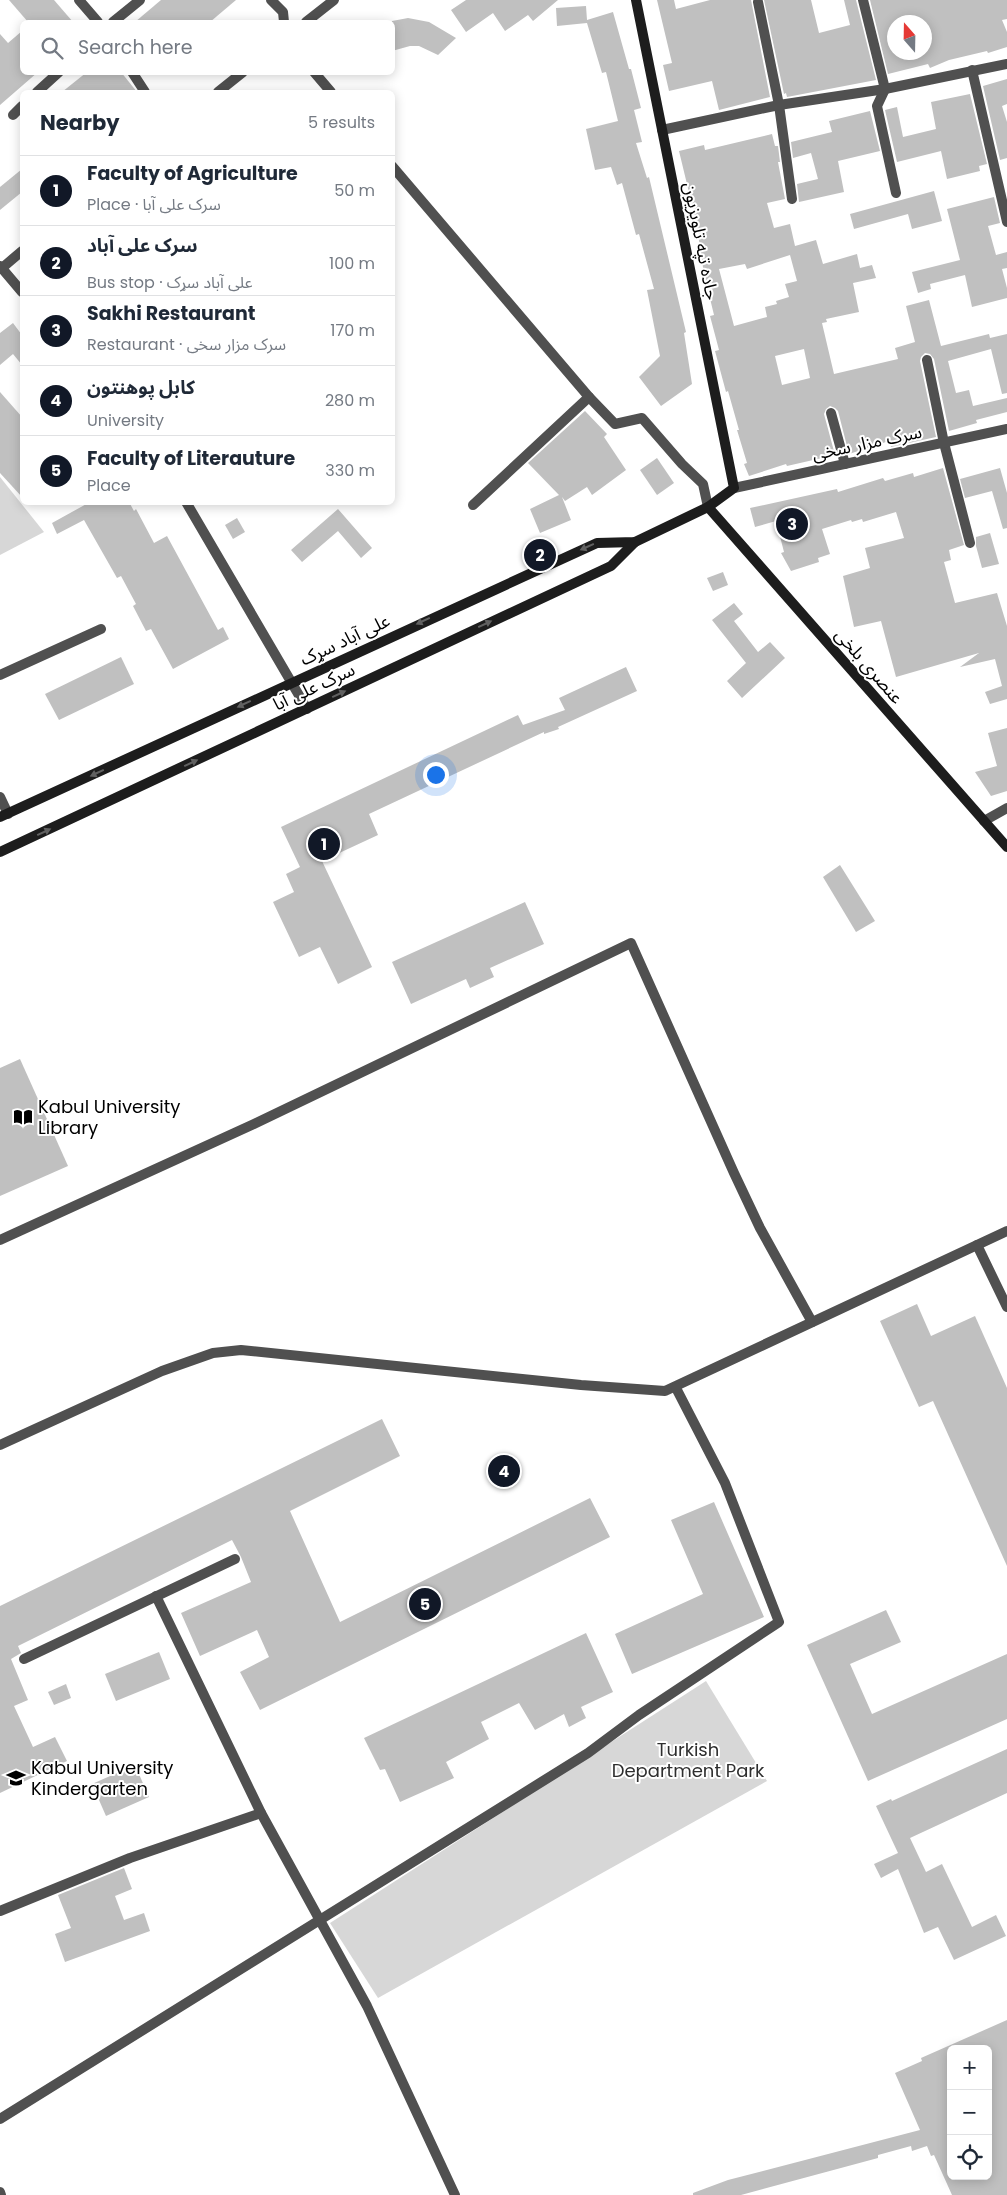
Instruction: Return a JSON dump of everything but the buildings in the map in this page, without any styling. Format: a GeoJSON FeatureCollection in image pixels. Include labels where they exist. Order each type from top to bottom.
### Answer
{"type":"FeatureCollection","features":[{"type":"Feature","properties":{"kind":"street"},"geometry":{"type":"LineString","coordinates":[[79,0],[96,20]]}},
{"type":"Feature","properties":{"kind":"street"},"geometry":{"type":"LineString","coordinates":[[116,20],[140,0]]}},
{"type":"Feature","properties":{"kind":"street"},"geometry":{"type":"LineString","coordinates":[[271,0],[283,12],[284,20]]}},
{"type":"Feature","properties":{"kind":"street"},"geometry":{"type":"LineString","coordinates":[[309,20],[334,0]]}},
{"type":"Feature","properties":{"kind":"street","name":"جاده تپه تلویزیون"},"geometry":{"type":"LineString","coordinates":[[636,0],[734,488]]}},
{"type":"Feature","properties":{"kind":"street"},"geometry":{"type":"LineString","coordinates":[[863,0],[885,89],[878,106],[896,193]]}},
{"type":"Feature","properties":{"kind":"street"},"geometry":{"type":"LineString","coordinates":[[758,2],[779,105],[792,199]]}},
{"type":"Feature","properties":{"kind":"street"},"geometry":{"type":"LineString","coordinates":[[662,130],[779,105],[885,89],[1007,64]]}},
{"type":"Feature","properties":{"kind":"street"},"geometry":{"type":"LineString","coordinates":[[972,70],[1007,222]]}},
{"type":"Feature","properties":{"kind":"street"},"geometry":{"type":"LineString","coordinates":[[39,90],[56,75]]}},
{"type":"Feature","properties":{"kind":"street"},"geometry":{"type":"LineString","coordinates":[[134,75],[144,90]]}},
{"type":"Feature","properties":{"kind":"street"},"geometry":{"type":"LineString","coordinates":[[220,90],[239,75]]}},
{"type":"Feature","properties":{"kind":"street"},"geometry":{"type":"LineString","coordinates":[[316,75],[328,90]]}},
{"type":"Feature","properties":{"kind":"street"},"geometry":{"type":"LineString","coordinates":[[14,115],[20,108]]}},
{"type":"Feature","properties":{"kind":"street"},"geometry":{"type":"LineString","coordinates":[[395,170],[588,396],[615,424],[642,418],[682,464],[703,484],[708,507]]}},
{"type":"Feature","properties":{"kind":"street"},"geometry":{"type":"LineString","coordinates":[[20,253],[1,267],[20,290]]}},
{"type":"Feature","properties":{"kind":"street"},"geometry":{"type":"LineString","coordinates":[[927,360],[944,443],[970,543]]}},
{"type":"Feature","properties":{"kind":"street"},"geometry":{"type":"LineString","coordinates":[[473,505],[588,396]]}},
{"type":"Feature","properties":{"kind":"street"},"geometry":{"type":"LineString","coordinates":[[831,413],[845,464]]}},
{"type":"Feature","properties":{"kind":"street","name":"سرک مزار سخی"},"geometry":{"type":"LineString","coordinates":[[734,488],[1007,429]]}},
{"type":"Feature","properties":{"kind":"street","name":"علی آباد سړک"},"geometry":{"type":"LineString","coordinates":[[4,816],[597,543],[635,542],[708,507],[734,488]]}},
{"type":"Feature","properties":{"kind":"street"},"geometry":{"type":"LineString","coordinates":[[188,505],[307,709]]}},
{"type":"Feature","properties":{"kind":"street","name":"عنصری بلخی"},"geometry":{"type":"LineString","coordinates":[[708,507],[1007,846]]}},
{"type":"Feature","properties":{"kind":"street","name":"سرک علی آبا"},"geometry":{"type":"LineString","coordinates":[[0,852],[611,566],[635,542]]}},
{"type":"Feature","properties":{"kind":"street"},"geometry":{"type":"LineString","coordinates":[[0,675],[101,628]]}},
{"type":"Feature","properties":{"kind":"street"},"geometry":{"type":"LineString","coordinates":[[0,797],[4,816]]}},
{"type":"Feature","properties":{"kind":"street"},"geometry":{"type":"LineString","coordinates":[[984,821],[1007,808]]}},
{"type":"Feature","properties":{"kind":"street"},"geometry":{"type":"LineString","coordinates":[[0,1240],[254,1124],[631,943],[760,1228],[812,1322]]}},
{"type":"Feature","properties":{"kind":"street"},"geometry":{"type":"LineString","coordinates":[[0,1445],[162,1371],[212,1353],[241,1350],[581,1385],[666,1391],[676,1388],[1007,1231]]}},
{"type":"Feature","properties":{"kind":"street"},"geometry":{"type":"LineString","coordinates":[[977,1245],[1007,1307]]}},
{"type":"Feature","properties":{"kind":"street"},"geometry":{"type":"LineString","coordinates":[[0,2119],[588,1753],[639,1715],[779,1622],[725,1483],[676,1388]]}},
{"type":"Feature","properties":{"kind":"street"},"geometry":{"type":"LineString","coordinates":[[24,1659],[234,1559]]}},
{"type":"Feature","properties":{"kind":"street"},"geometry":{"type":"LineString","coordinates":[[156,1596],[261,1813],[367,2006],[455,2195]]}},
{"type":"Feature","properties":{"kind":"street"},"geometry":{"type":"LineString","coordinates":[[0,1910],[130,1858],[261,1813]]}},
{"type":"Feature","properties":{"kind":"green space"},"geometry":{"type":"Polygon","coordinates":[[[0,477],[20,502],[20,505],[22,505],[44,532],[0,555],[0,477]]]}},
{"type":"Feature","properties":{"kind":"green space","name":"Turkish Department Park"},"geometry":{"type":"Polygon","coordinates":[[[706,1681],[767,1781],[378,1998],[330,1923],[706,1681]]]}},
{"type":"Feature","properties":{"kind":"place","name":"Sakhi Restaurant"},"geometry":{"type":"Point","coordinates":[792,524]}},
{"type":"Feature","properties":{"kind":"place","name":"سرک علی آباد"},"geometry":{"type":"Point","coordinates":[540,555]}},
{"type":"Feature","properties":{"kind":"place","name":"Faculty of Agriculture"},"geometry":{"type":"Point","coordinates":[324,844]}},
{"type":"Feature","properties":{"kind":"place","name":"Kabul University Library"},"geometry":{"type":"Point","coordinates":[23,1117]}},
{"type":"Feature","properties":{"kind":"place","name":"کابل پوهنتون"},"geometry":{"type":"Point","coordinates":[504,1471]}},
{"type":"Feature","properties":{"kind":"place","name":"Faculty of Literauture"},"geometry":{"type":"Point","coordinates":[425,1604]}},
{"type":"Feature","properties":{"kind":"place","name":"Kabul University Kindergarten"},"geometry":{"type":"Point","coordinates":[16,1778]}}]}
